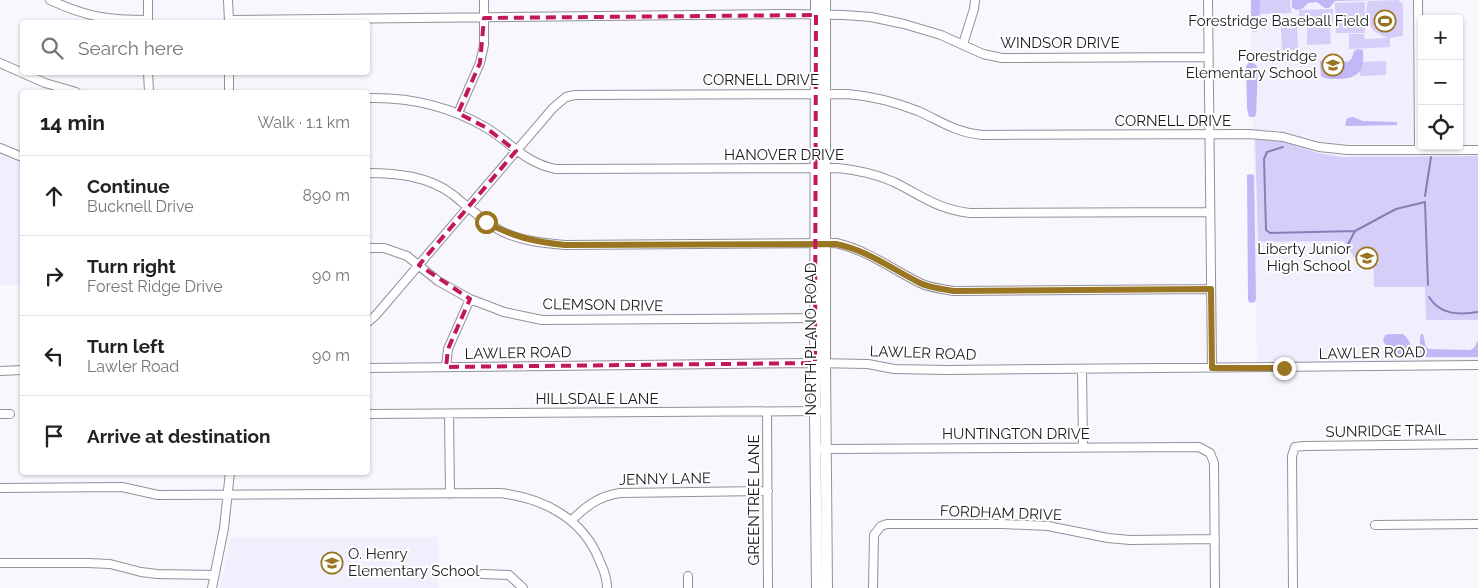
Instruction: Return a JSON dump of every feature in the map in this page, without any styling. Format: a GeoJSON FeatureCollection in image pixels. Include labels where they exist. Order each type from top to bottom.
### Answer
{"type":"FeatureCollection","features":[{"type":"Feature","properties":{"kind":"main road","name":"NORTH PLANO ROAD"},"geometry":{"type":"LineString","coordinates":[[816,0],[820,15],[821,168],[826,244],[820,318]]}},
{"type":"Feature","properties":{"kind":"main road","name":"NORTH PLANO ROAD"},"geometry":{"type":"LineString","coordinates":[[820,15],[825,0]]}},
{"type":"Feature","properties":{"kind":"main road","name":"NORTH PLANO ROAD"},"geometry":{"type":"LineString","coordinates":[[817,588],[815,411],[820,364],[820,318],[815,243],[821,168]]}},
{"type":"Feature","properties":{"kind":"main road","name":"NORTH PLANO ROAD"},"geometry":{"type":"LineString","coordinates":[[820,364],[826,411],[827,588]]}},
{"type":"Feature","properties":{"kind":"street"},"geometry":{"type":"LineString","coordinates":[[50,0],[92,17],[116,20]]}},
{"type":"Feature","properties":{"kind":"street"},"geometry":{"type":"LineString","coordinates":[[148,0],[148,20]]}},
{"type":"Feature","properties":{"kind":"street"},"geometry":{"type":"LineString","coordinates":[[228,0],[229,20]]}},
{"type":"Feature","properties":{"kind":"street"},"geometry":{"type":"LineString","coordinates":[[458,114],[480,63],[484,45],[484,0]]}},
{"type":"Feature","properties":{"kind":"street"},"geometry":{"type":"LineString","coordinates":[[963,44],[972,18],[975,0]]}},
{"type":"Feature","properties":{"kind":"street"},"geometry":{"type":"LineString","coordinates":[[1208,0],[1212,368]]}},
{"type":"Feature","properties":{"kind":"street"},"geometry":{"type":"LineString","coordinates":[[1418,0],[1419,105]]}},
{"type":"Feature","properties":{"kind":"street","name":"WINDSOR DRIVE"},"geometry":{"type":"LineString","coordinates":[[314,20],[820,15],[871,17],[941,35],[983,54],[1002,58],[1208,57]]}},
{"type":"Feature","properties":{"kind":"street"},"geometry":{"type":"LineString","coordinates":[[0,63],[20,72]]}},
{"type":"Feature","properties":{"kind":"street"},"geometry":{"type":"LineString","coordinates":[[26,75],[44,83],[69,90]]}},
{"type":"Feature","properties":{"kind":"street"},"geometry":{"type":"LineString","coordinates":[[148,75],[149,90]]}},
{"type":"Feature","properties":{"kind":"street"},"geometry":{"type":"LineString","coordinates":[[229,75],[229,90]]}},
{"type":"Feature","properties":{"kind":"street","name":"CORNELL DRIVE"},"geometry":{"type":"LineString","coordinates":[[370,320],[376,316],[558,102],[566,97],[576,95],[820,93],[868,96],[897,104],[965,133],[998,136],[1249,134],[1283,137],[1319,147],[1339,149],[1418,150]]}},
{"type":"Feature","properties":{"kind":"street","name":"HANOVER DRIVE"},"geometry":{"type":"LineString","coordinates":[[370,98],[402,98],[438,106],[486,127],[507,142],[516,152],[543,167],[556,169],[821,168],[861,171],[893,182],[940,207],[970,213],[1210,212]]}},
{"type":"Feature","properties":{"kind":"street"},"geometry":{"type":"LineString","coordinates":[[0,148],[20,156]]}},
{"type":"Feature","properties":{"kind":"street","name":"CORNELL DRIVE"},"geometry":{"type":"LineString","coordinates":[[1463,150],[1478,150]]}},
{"type":"Feature","properties":{"kind":"street"},"geometry":{"type":"LineString","coordinates":[[370,173],[411,176],[450,193],[486,222],[502,232],[537,242],[565,245],[815,243],[851,246],[922,284],[954,291],[1211,289]]}},
{"type":"Feature","properties":{"kind":"street","name":"CLEMSON DRIVE"},"geometry":{"type":"LineString","coordinates":[[370,248],[384,248],[407,256],[450,289],[470,299],[504,312],[542,320],[820,318]]}},
{"type":"Feature","properties":{"kind":"street"},"geometry":{"type":"LineString","coordinates":[[446,367],[448,348],[470,299]]}},
{"type":"Feature","properties":{"kind":"street","name":"LAWLER ROAD"},"geometry":{"type":"LineString","coordinates":[[370,368],[868,364],[894,369],[1082,369],[1478,365]]}},
{"type":"Feature","properties":{"kind":"street"},"geometry":{"type":"LineString","coordinates":[[1082,369],[1083,447]]}},
{"type":"Feature","properties":{"kind":"street"},"geometry":{"type":"LineString","coordinates":[[0,371],[20,370]]}},
{"type":"Feature","properties":{"kind":"street","name":"HILLSDALE LANE"},"geometry":{"type":"LineString","coordinates":[[370,414],[826,411]]}},
{"type":"Feature","properties":{"kind":"street","name":"GREENTREE LANE"},"geometry":{"type":"LineString","coordinates":[[767,412],[768,588]]}},
{"type":"Feature","properties":{"kind":"street"},"geometry":{"type":"LineString","coordinates":[[0,414],[10,414]]}},
{"type":"Feature","properties":{"kind":"street"},"geometry":{"type":"LineString","coordinates":[[449,414],[450,494]]}},
{"type":"Feature","properties":{"kind":"street","name":"SUNRIDGE TRAIL"},"geometry":{"type":"LineString","coordinates":[[1293,588],[1292,456],[1295,447],[1478,444]]}},
{"type":"Feature","properties":{"kind":"street","name":"HUNTINGTON DRIVE"},"geometry":{"type":"LineString","coordinates":[[816,449],[1199,447],[1210,453],[1214,463],[1215,539]]}},
{"type":"Feature","properties":{"kind":"street"},"geometry":{"type":"LineString","coordinates":[[212,588],[224,528],[230,475]]}},
{"type":"Feature","properties":{"kind":"street"},"geometry":{"type":"LineString","coordinates":[[0,488],[122,487],[158,495],[500,493],[525,496],[562,512],[592,544],[603,570],[607,588]]}},
{"type":"Feature","properties":{"kind":"street","name":"JENNY LANE"},"geometry":{"type":"LineString","coordinates":[[571,521],[587,506],[608,494],[768,492]]}},
{"type":"Feature","properties":{"kind":"street","name":"FORDHAM DRIVE"},"geometry":{"type":"LineString","coordinates":[[873,588],[874,535],[881,526],[888,524],[1029,525],[1064,528],[1108,538],[1130,540],[1215,539]]}},
{"type":"Feature","properties":{"kind":"street"},"geometry":{"type":"LineString","coordinates":[[1375,525],[1478,524]]}},
{"type":"Feature","properties":{"kind":"street"},"geometry":{"type":"LineString","coordinates":[[1215,539],[1215,588]]}},
{"type":"Feature","properties":{"kind":"street"},"geometry":{"type":"LineString","coordinates":[[0,563],[110,564],[157,574],[214,575]]}},
{"type":"Feature","properties":{"kind":"street"},"geometry":{"type":"LineString","coordinates":[[483,574],[509,574],[523,588]]}},
{"type":"Feature","properties":{"kind":"street"},"geometry":{"type":"LineString","coordinates":[[688,576],[688,588]]}},
{"type":"Feature","properties":{"kind":"highlighted area"},"geometry":{"type":"Polygon","coordinates":[[[816,15],[815,363],[446,367],[448,349],[470,299],[419,265],[516,151],[485,127],[458,113],[480,63],[484,18],[816,15]]]}},
{"type":"Feature","properties":{"kind":"shaded area","name":"Forestridge Elementary School"},"geometry":{"type":"Polygon","coordinates":[[[1250,0],[1413,0],[1415,144],[1332,144],[1277,131],[1253,130],[1250,0]]]}},
{"type":"Feature","properties":{"kind":"shaded area"},"geometry":{"type":"Polygon","coordinates":[[[1251,0],[1260,0],[1259,27],[1257,31],[1253,32],[1251,28],[1251,0]]]}},
{"type":"Feature","properties":{"kind":"shaded area"},"geometry":{"type":"Polygon","coordinates":[[[1259,0],[1290,0],[1291,13],[1259,14],[1259,0]]]}},
{"type":"Feature","properties":{"kind":"shaded area"},"geometry":{"type":"Polygon","coordinates":[[[1292,0],[1376,0],[1335,1],[1329,8],[1325,8],[1317,2],[1308,3],[1302,9],[1296,10],[1292,7],[1292,0]]]}},
{"type":"Feature","properties":{"kind":"shaded area","name":"Forestridge Baseball Field"},"geometry":{"type":"Polygon","coordinates":[[[1398,0],[1403,4],[1403,36],[1390,38],[1390,47],[1349,49],[1349,34],[1364,34],[1365,39],[1387,38],[1376,32],[1369,24],[1366,14],[1368,1],[1398,0]]]}},
{"type":"Feature","properties":{"kind":"shaded area"},"geometry":{"type":"Polygon","coordinates":[[[1365,2],[1365,33],[1336,33],[1335,3],[1365,2]]]}},
{"type":"Feature","properties":{"kind":"shaded area"},"geometry":{"type":"Polygon","coordinates":[[[1333,9],[1333,27],[1313,28],[1330,28],[1331,44],[1307,45],[1307,28],[1299,28],[1299,10],[1333,9]]]}},
{"type":"Feature","properties":{"kind":"shaded area"},"geometry":{"type":"Polygon","coordinates":[[[1281,24],[1297,24],[1298,50],[1282,50],[1281,24]]]}},
{"type":"Feature","properties":{"kind":"shaded area"},"geometry":{"type":"Polygon","coordinates":[[[1358,49],[1363,50],[1363,63],[1357,74],[1340,79],[1328,79],[1321,76],[1320,61],[1329,58],[1348,62],[1352,58],[1354,51],[1358,49]]]}},
{"type":"Feature","properties":{"kind":"shaded area"},"geometry":{"type":"Polygon","coordinates":[[[1386,61],[1386,75],[1360,76],[1360,62],[1386,61]]]}},
{"type":"Feature","properties":{"kind":"shaded area"},"geometry":{"type":"Polygon","coordinates":[[[1249,62],[1255,64],[1258,68],[1256,115],[1254,117],[1249,117],[1247,108],[1246,66],[1249,62]]]}},
{"type":"Feature","properties":{"kind":"shaded area"},"geometry":{"type":"Polygon","coordinates":[[[1353,117],[1363,121],[1397,122],[1397,125],[1346,126],[1347,118],[1353,117]]]}},
{"type":"Feature","properties":{"kind":"shaded area","name":"Liberty Junior High School"},"geometry":{"type":"Polygon","coordinates":[[[1253,138],[1283,141],[1318,151],[1342,155],[1478,155],[1478,361],[1257,365],[1253,138]]]}},
{"type":"Feature","properties":{"kind":"shaded area"},"geometry":{"type":"Polygon","coordinates":[[[1255,139],[1280,141],[1318,153],[1342,157],[1478,156],[1478,320],[1426,320],[1425,287],[1374,287],[1373,258],[1355,258],[1343,241],[1258,242],[1255,139]]]}},
{"type":"Feature","properties":{"kind":"shaded area"},"geometry":{"type":"Polygon","coordinates":[[[0,155],[20,163],[20,285],[0,285],[0,155]]]}},
{"type":"Feature","properties":{"kind":"shaded area"},"geometry":{"type":"Polygon","coordinates":[[[1247,175],[1254,175],[1256,299],[1255,302],[1250,303],[1248,300],[1247,175]]]}},
{"type":"Feature","properties":{"kind":"shaded area"},"geometry":{"type":"Polygon","coordinates":[[[1403,334],[1408,339],[1412,356],[1391,357],[1383,340],[1385,335],[1403,334]]]}},
{"type":"Feature","properties":{"kind":"shaded area"},"geometry":{"type":"Polygon","coordinates":[[[1421,334],[1423,334],[1426,347],[1429,349],[1470,350],[1474,348],[1478,340],[1478,357],[1422,357],[1420,355],[1421,334]]]}},
{"type":"Feature","properties":{"kind":"shaded area","name":"O. Henry Elementary School"},"geometry":{"type":"Polygon","coordinates":[[[231,537],[438,537],[438,588],[220,588],[231,537]]]}},
{"type":"Feature","properties":{"kind":"waterway"},"geometry":{"type":"LineString","coordinates":[[1283,147],[1267,152],[1264,159],[1266,230],[1270,233],[1355,231]]}},
{"type":"Feature","properties":{"kind":"waterway"},"geometry":{"type":"LineString","coordinates":[[1425,196],[1431,157]]}},
{"type":"Feature","properties":{"kind":"waterway"},"geometry":{"type":"LineString","coordinates":[[1345,250],[1355,231],[1396,209],[1425,202]]}},
{"type":"Feature","properties":{"kind":"waterway"},"geometry":{"type":"LineString","coordinates":[[1425,203],[1428,285]]}},
{"type":"Feature","properties":{"kind":"waterway"},"geometry":{"type":"LineString","coordinates":[[1429,297],[1433,303],[1450,312],[1478,312]]}},
{"type":"Feature","properties":{"kind":"place","name":"Forestridge Baseball Field"},"geometry":{"type":"Point","coordinates":[1385,21]}},
{"type":"Feature","properties":{"kind":"place","name":"Forestridge Elementary School"},"geometry":{"type":"Point","coordinates":[1333,65]}},
{"type":"Feature","properties":{"kind":"place","name":"Liberty Junior High School"},"geometry":{"type":"Point","coordinates":[1367,258]}},
{"type":"Feature","properties":{"kind":"place","name":"O. Henry Elementary School"},"geometry":{"type":"Point","coordinates":[332,563]}},
{"type":"Feature","properties":{"kind":"route"},"geometry":{"type":"LineString","coordinates":[[486,222],[502,232],[520,238],[565,245],[836,244],[851,246],[922,284],[954,291],[1211,289],[1212,368],[1284,368]]}}]}
